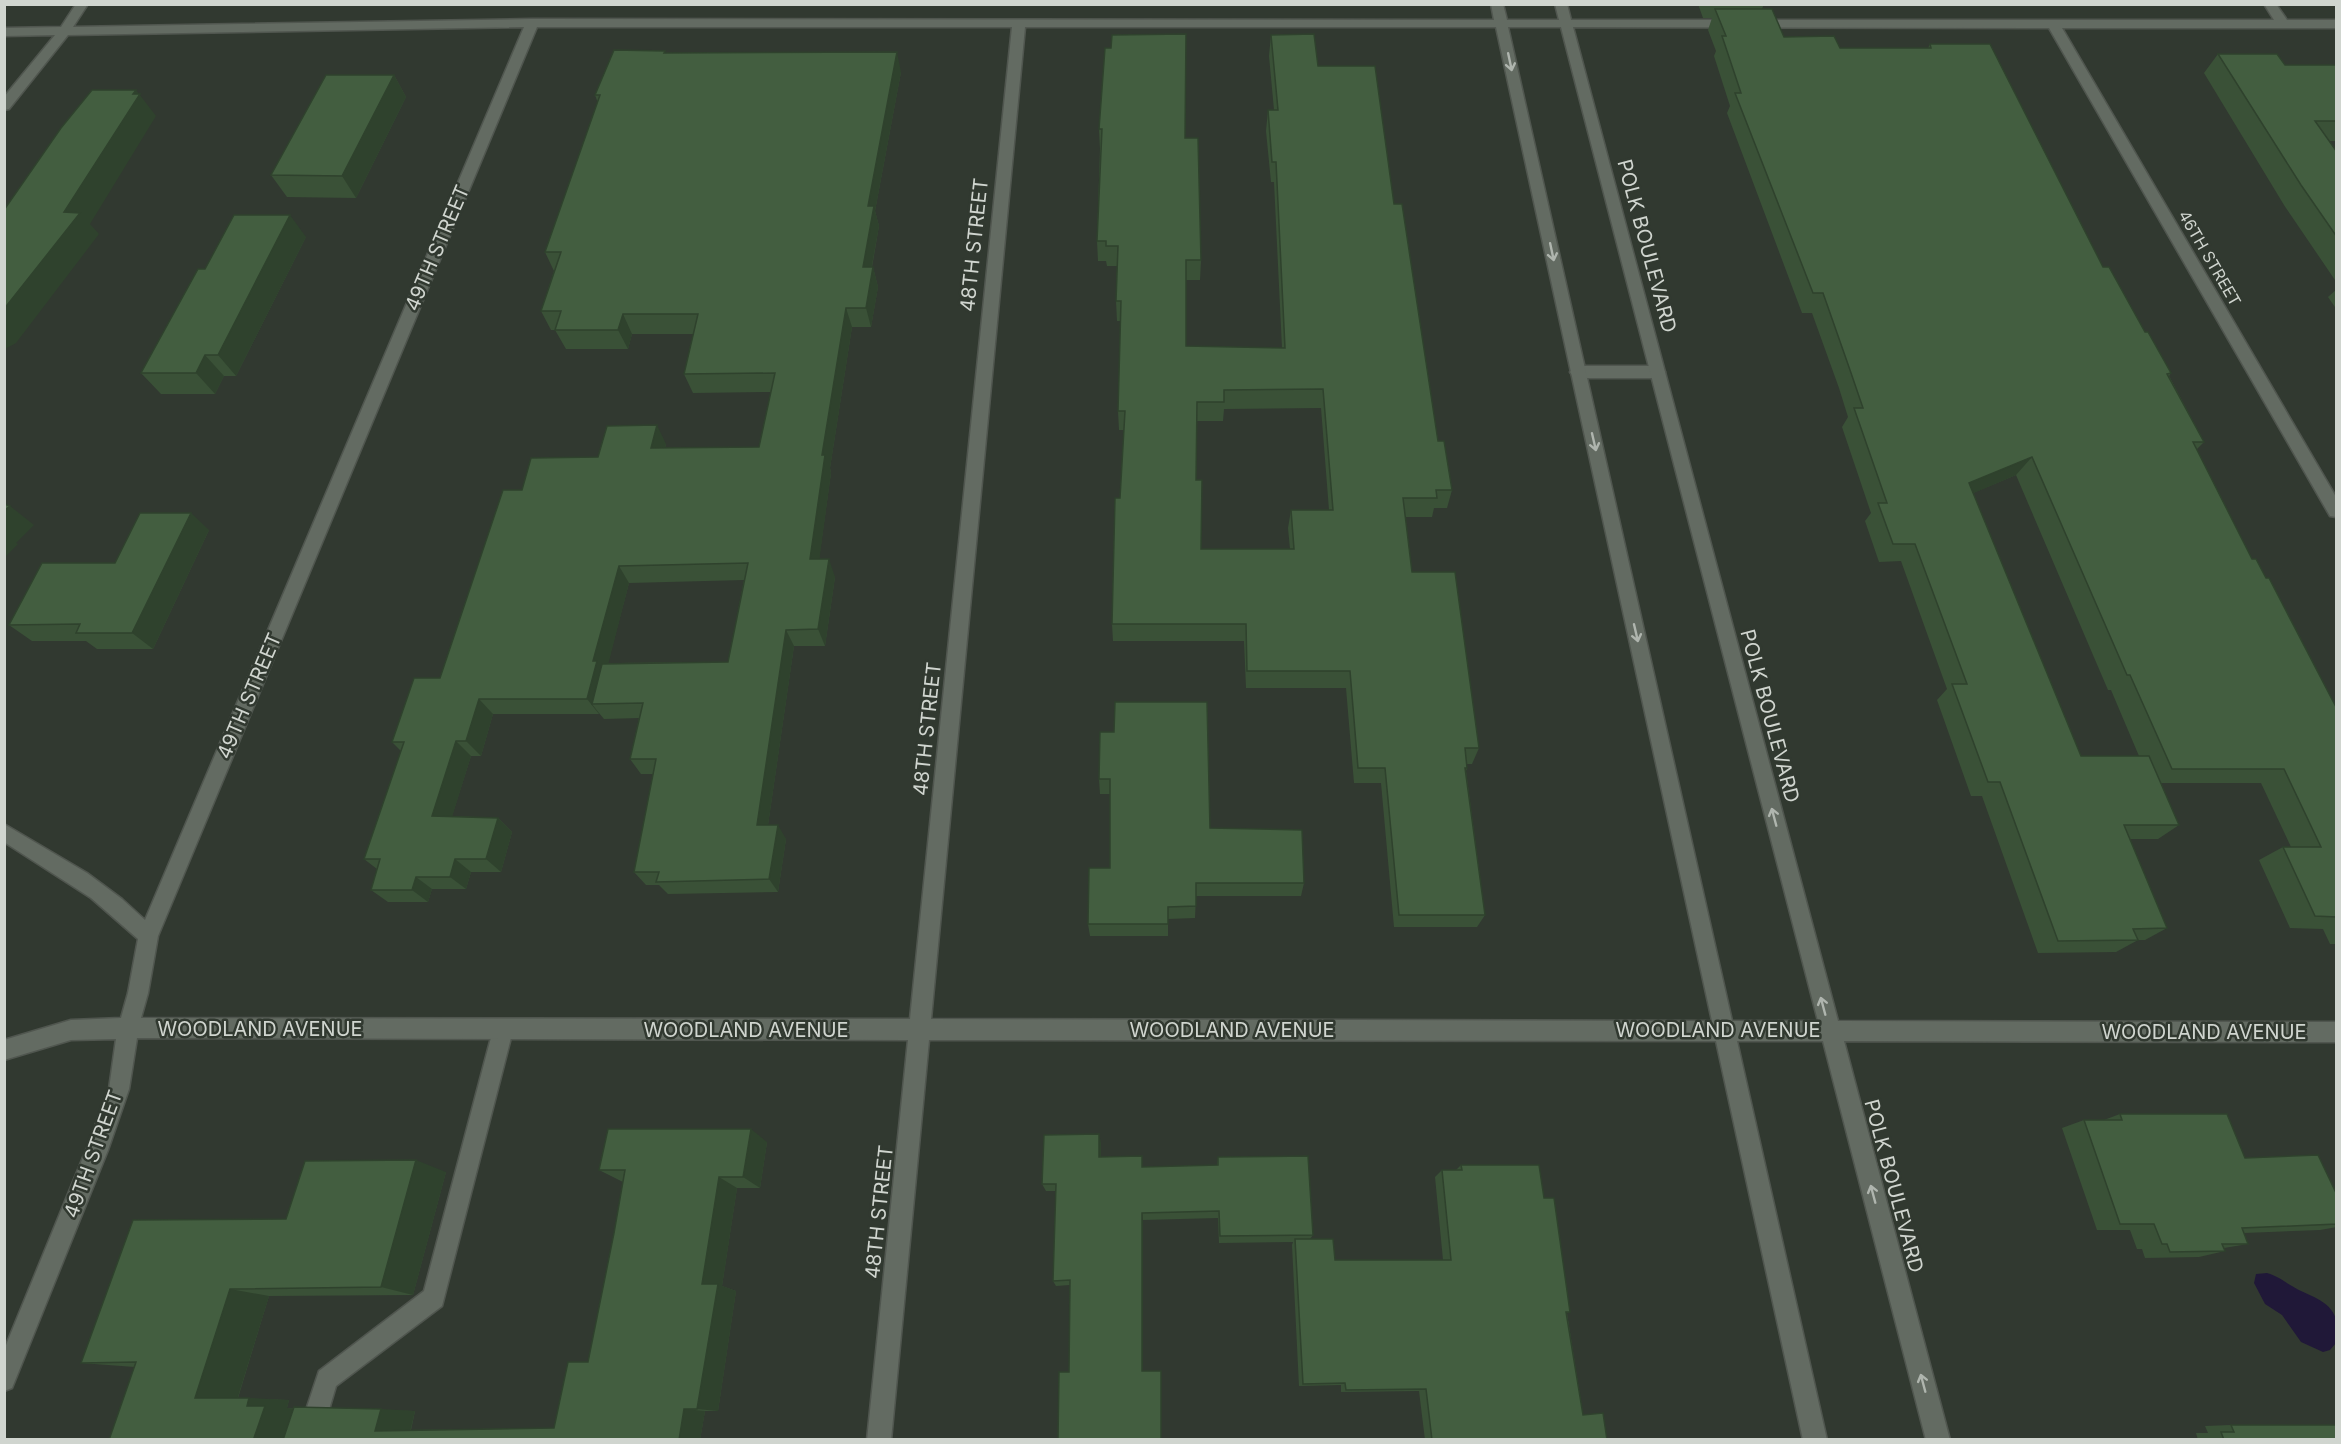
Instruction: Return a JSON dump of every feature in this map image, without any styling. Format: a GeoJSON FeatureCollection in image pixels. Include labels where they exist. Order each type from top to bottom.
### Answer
{"type":"FeatureCollection","features":[{"type":"Feature","properties":{"kind":"street"},"geometry":{"type":"LineString","coordinates":[[4,106],[65,30],[82,4]]}},
{"type":"Feature","properties":{"kind":"street"},"geometry":{"type":"LineString","coordinates":[[1497,4],[1815,1440]]}},
{"type":"Feature","properties":{"kind":"street","name":"POLK BOULEVARD"},"geometry":{"type":"LineString","coordinates":[[1561,4],[1938,1440]]}},
{"type":"Feature","properties":{"kind":"street"},"geometry":{"type":"LineString","coordinates":[[2270,4],[2283,24]]}},
{"type":"Feature","properties":{"kind":"street","name":"48TH STREET"},"geometry":{"type":"LineString","coordinates":[[879,1440],[1019,22]]}},
{"type":"Feature","properties":{"kind":"street"},"geometry":{"type":"LineString","coordinates":[[4,32],[532,23],[2337,24]]}},
{"type":"Feature","properties":{"kind":"street","name":"49TH STREET"},"geometry":{"type":"LineString","coordinates":[[4,1380],[97,1150],[119,1089],[128,1028],[138,993],[148,936],[532,23]]}},
{"type":"Feature","properties":{"kind":"street","name":"46TH STREET"},"geometry":{"type":"LineString","coordinates":[[2053,23],[2337,511]]}},
{"type":"Feature","properties":{"kind":"street"},"geometry":{"type":"LineString","coordinates":[[1578,372],[1657,372]]}},
{"type":"Feature","properties":{"kind":"street"},"geometry":{"type":"LineString","coordinates":[[4,832],[100,891],[124,910],[148,936]]}},
{"type":"Feature","properties":{"kind":"street","name":"WOODLAND AVENUE"},"geometry":{"type":"LineString","coordinates":[[4,1050],[71,1030],[128,1028],[2337,1032]]}},
{"type":"Feature","properties":{"kind":"street"},"geometry":{"type":"LineString","coordinates":[[308,1440],[327,1379],[434,1298],[503,1030]]}},
{"type":"Feature","properties":{"kind":"shaded area"},"geometry":{"type":"Polygon","coordinates":[[[2267,1273],[2329,1307],[2336,1319],[2337,1328],[2336,1343],[2330,1350],[2323,1352],[2301,1342],[2282,1315],[2265,1304],[2254,1283],[2256,1274],[2267,1273]]]}},
{"type":"Feature","properties":{"kind":"building"},"geometry":{"type":"Polygon","coordinates":[[[1715,9],[1772,9],[1784,37],[1834,36],[1840,48],[1931,48],[1930,44],[1990,44],[2103,267],[2109,267],[2171,373],[2167,374],[2204,442],[2193,442],[2252,559],[2256,559],[2266,578],[2269,578],[2337,709],[2337,917],[2315,916],[2283,847],[2321,847],[2284,769],[2172,769],[2130,675],[2127,675],[2032,457],[1969,483],[2081,756],[2149,756],[2179,825],[2124,825],[2167,928],[2133,929],[2138,940],[2058,941],[2000,782],[1988,782],[1952,684],[1967,684],[1915,544],[1893,544],[1878,503],[1887,503],[1854,408],[1863,408],[1823,293],[1813,293],[1735,93],[1741,93],[1722,36],[1726,36],[1715,9]]]}},
{"type":"Feature","properties":{"kind":"building"},"geometry":{"type":"Polygon","coordinates":[[[1186,34],[1185,138],[1198,138],[1201,260],[1186,260],[1186,346],[1285,348],[1276,162],[1272,162],[1268,110],[1278,110],[1271,35],[1314,34],[1318,66],[1375,66],[1394,204],[1402,204],[1438,441],[1444,441],[1452,490],[1436,490],[1437,498],[1403,498],[1412,572],[1455,572],[1479,748],[1465,748],[1467,768],[1465,768],[1485,915],[1399,915],[1385,768],[1358,768],[1350,671],[1247,671],[1246,624],[1112,624],[1115,498],[1120,498],[1125,411],[1118,411],[1121,301],[1116,301],[1118,246],[1106,246],[1106,241],[1097,241],[1102,129],[1099,129],[1105,48],[1111,48],[1112,35],[1186,34]],[[1323,389],[1224,390],[1224,402],[1197,402],[1196,480],[1202,480],[1201,549],[1294,549],[1291,510],[1333,510],[1323,389]]]}},
{"type":"Feature","properties":{"kind":"building"},"geometry":{"type":"Polygon","coordinates":[[[614,50],[665,51],[664,53],[897,52],[868,206],[874,206],[863,267],[873,267],[866,308],[846,308],[822,455],[825,455],[810,559],[829,559],[818,629],[786,630],[757,825],[778,825],[769,879],[656,882],[659,872],[634,872],[656,759],[630,759],[643,703],[592,704],[602,664],[728,662],[748,563],[619,566],[593,661],[597,661],[587,699],[479,699],[466,741],[456,741],[432,816],[498,818],[486,859],[455,859],[450,877],[416,877],[412,890],[371,890],[380,859],[364,859],[404,742],[392,742],[414,678],[440,678],[503,490],[522,490],[531,458],[598,457],[607,426],[657,425],[651,448],[759,447],[775,373],[684,374],[698,314],[623,314],[618,330],[555,330],[561,311],[541,311],[561,252],[545,252],[600,95],[595,95],[614,50]]]}},
{"type":"Feature","properties":{"kind":"building"},"geometry":{"type":"Polygon","coordinates":[[[2218,54],[2277,54],[2285,65],[2337,65],[2337,121],[2315,121],[2337,152],[2337,237],[2301,185],[2218,54]]]}},
{"type":"Feature","properties":{"kind":"building"},"geometry":{"type":"Polygon","coordinates":[[[326,75],[394,75],[342,176],[271,175],[326,75]]]}},
{"type":"Feature","properties":{"kind":"building"},"geometry":{"type":"Polygon","coordinates":[[[92,90],[136,90],[133,94],[140,94],[64,212],[80,213],[4,309],[4,210],[61,128],[92,90]]]}},
{"type":"Feature","properties":{"kind":"building"},"geometry":{"type":"Polygon","coordinates":[[[234,215],[290,215],[218,355],[205,355],[196,373],[141,373],[198,269],[205,269],[234,215]]]}},
{"type":"Feature","properties":{"kind":"building"},"geometry":{"type":"Polygon","coordinates":[[[140,513],[191,513],[132,633],[76,633],[80,624],[9,625],[42,563],[115,563],[140,513]]]}},
{"type":"Feature","properties":{"kind":"building"},"geometry":{"type":"Polygon","coordinates":[[[1115,702],[1207,702],[1210,828],[1302,830],[1304,883],[1196,883],[1196,906],[1168,907],[1168,924],[1088,924],[1089,868],[1110,868],[1110,779],[1099,779],[1100,732],[1114,732],[1115,702]]]}},
{"type":"Feature","properties":{"kind":"building"},"geometry":{"type":"Polygon","coordinates":[[[2120,1114],[2227,1114],[2245,1158],[2318,1155],[2337,1195],[2337,1224],[2242,1228],[2248,1244],[2222,1244],[2225,1251],[2170,1252],[2167,1244],[2162,1244],[2154,1224],[2120,1224],[2084,1120],[2122,1120],[2120,1114]]]}},
{"type":"Feature","properties":{"kind":"building"},"geometry":{"type":"Polygon","coordinates":[[[608,1129],[751,1129],[743,1177],[719,1177],[702,1284],[718,1284],[697,1409],[684,1409],[679,1440],[283,1440],[294,1407],[381,1409],[375,1431],[554,1428],[568,1362],[588,1362],[614,1233],[625,1170],[599,1170],[608,1129]]]}},
{"type":"Feature","properties":{"kind":"building"},"geometry":{"type":"Polygon","coordinates":[[[1099,1134],[1099,1157],[1142,1156],[1142,1167],[1218,1165],[1218,1157],[1308,1156],[1313,1235],[1220,1236],[1219,1211],[1142,1213],[1142,1371],[1161,1371],[1161,1440],[1058,1440],[1059,1372],[1069,1372],[1070,1280],[1053,1281],[1056,1184],[1042,1184],[1044,1135],[1099,1134]]]}},
{"type":"Feature","properties":{"kind":"building"},"geometry":{"type":"Polygon","coordinates":[[[416,1160],[381,1287],[230,1289],[195,1398],[249,1398],[247,1406],[265,1406],[255,1440],[109,1440],[136,1362],[81,1363],[133,1220],[286,1219],[305,1161],[416,1160]]]}},
{"type":"Feature","properties":{"kind":"building"},"geometry":{"type":"Polygon","coordinates":[[[1461,1165],[1539,1165],[1544,1198],[1554,1198],[1570,1312],[1566,1312],[1583,1415],[1603,1413],[1607,1440],[1432,1440],[1426,1389],[1346,1390],[1345,1383],[1303,1384],[1295,1239],[1333,1239],[1335,1260],[1451,1260],[1442,1170],[1462,1170],[1461,1165]]]}},
{"type":"Feature","properties":{"kind":"building"},"geometry":{"type":"Polygon","coordinates":[[[2231,1425],[2337,1425],[2337,1440],[2224,1440],[2221,1432],[2234,1432],[2231,1425]]]}}]}
